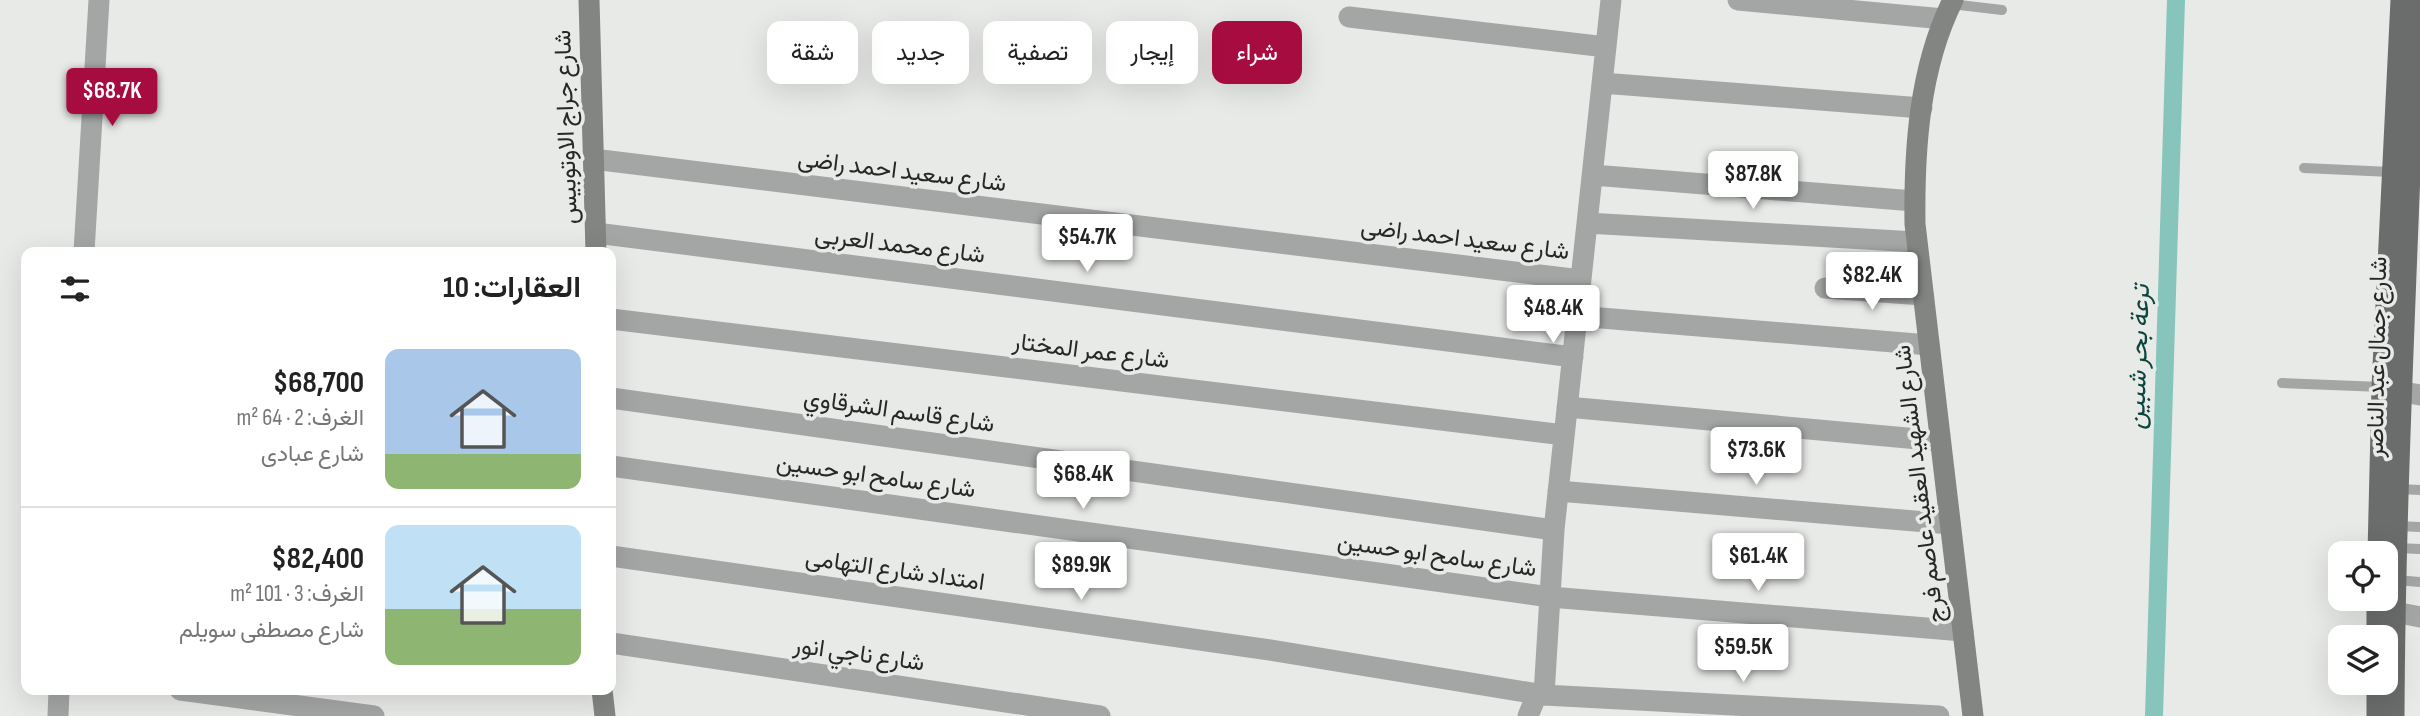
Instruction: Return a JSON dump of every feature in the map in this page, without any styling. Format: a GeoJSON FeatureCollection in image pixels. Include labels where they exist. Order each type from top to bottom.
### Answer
{"type":"FeatureCollection","features":[{"type":"Feature","properties":{"kind":"main road","name":"شارع جمال عبد الناصر"},"geometry":{"type":"LineString","coordinates":[[2390,541],[2400,489],[2411,393],[2417,69],[2413,4]]}},
{"type":"Feature","properties":{"kind":"main road","name":"شارع جمال عبد الناصر"},"geometry":{"type":"LineString","coordinates":[[2392,541],[2399,526],[2400,489],[2382,387],[2391,172],[2399,75],[2413,4]]}},
{"type":"Feature","properties":{"kind":"main road","name":"شارع جمال عبد الناصر"},"geometry":{"type":"LineString","coordinates":[[2394,716],[2395,612]]}},
{"type":"Feature","properties":{"kind":"main road"},"geometry":{"type":"LineString","coordinates":[[2377,695],[2377,716]]}},
{"type":"Feature","properties":{"kind":"street"},"geometry":{"type":"LineString","coordinates":[[84,247],[99,0]]}},
{"type":"Feature","properties":{"kind":"street","name":"شارع جراج الاوتوبيس"},"geometry":{"type":"LineString","coordinates":[[589,0],[596,243]]}},
{"type":"Feature","properties":{"kind":"street"},"geometry":{"type":"LineString","coordinates":[[1535,706],[1550,597],[1554,530],[1611,0]]}},
{"type":"Feature","properties":{"kind":"street"},"geometry":{"type":"LineString","coordinates":[[1738,0],[1949,8]]}},
{"type":"Feature","properties":{"kind":"street","name":"شارع الشهيد العقيد عاصم فرج"},"geometry":{"type":"LineString","coordinates":[[1949,8],[1931,61],[1922,108],[1916,151],[1914,201],[1916,242],[1973,716]]}},
{"type":"Feature","properties":{"kind":"street"},"geometry":{"type":"LineString","coordinates":[[1349,17],[1606,47]]}},
{"type":"Feature","properties":{"kind":"street"},"geometry":{"type":"LineString","coordinates":[[1602,83],[1922,108]]}},
{"type":"Feature","properties":{"kind":"street","name":"شارع سعيد احمد راضى"},"geometry":{"type":"LineString","coordinates":[[593,159],[1581,280]]}},
{"type":"Feature","properties":{"kind":"street"},"geometry":{"type":"LineString","coordinates":[[1593,175],[1914,201]]}},
{"type":"Feature","properties":{"kind":"street"},"geometry":{"type":"LineString","coordinates":[[1587,223],[1916,242]]}},
{"type":"Feature","properties":{"kind":"street","name":"شارع محمد العربى"},"geometry":{"type":"LineString","coordinates":[[596,243],[1573,357]]}},
{"type":"Feature","properties":{"kind":"street"},"geometry":{"type":"LineString","coordinates":[[1825,288],[1923,295]]}},
{"type":"Feature","properties":{"kind":"street"},"geometry":{"type":"LineString","coordinates":[[1577,316],[1929,345]]}},
{"type":"Feature","properties":{"kind":"street","name":"شارع عمر المختار"},"geometry":{"type":"LineString","coordinates":[[616,320],[1564,435]]}},
{"type":"Feature","properties":{"kind":"street","name":"شارع قاسم الشرقاوي"},"geometry":{"type":"LineString","coordinates":[[616,399],[1554,530]]}},
{"type":"Feature","properties":{"kind":"street"},"geometry":{"type":"LineString","coordinates":[[1567,407],[1940,440]]}},
{"type":"Feature","properties":{"kind":"street","name":"شارع سامح ابو حسين"},"geometry":{"type":"LineString","coordinates":[[616,467],[1550,597],[1963,631]]}},
{"type":"Feature","properties":{"kind":"street"},"geometry":{"type":"LineString","coordinates":[[1559,491],[1950,524]]}},
{"type":"Feature","properties":{"kind":"street","name":"امتداد شارع التهامى"},"geometry":{"type":"LineString","coordinates":[[616,557],[1270,650],[1535,706],[1939,716]]}},
{"type":"Feature","properties":{"kind":"street"},"geometry":{"type":"LineString","coordinates":[[2395,612],[2420,617]]}},
{"type":"Feature","properties":{"kind":"street","name":"شارع ناجي انور"},"geometry":{"type":"LineString","coordinates":[[616,644],[1100,716]]}},
{"type":"Feature","properties":{"kind":"street"},"geometry":{"type":"LineString","coordinates":[[58,716],[59,695]]}},
{"type":"Feature","properties":{"kind":"street"},"geometry":{"type":"LineString","coordinates":[[208,695],[294,710],[374,716]]}},
{"type":"Feature","properties":{"kind":"street"},"geometry":{"type":"LineString","coordinates":[[603,695],[609,715]]}},
{"type":"Feature","properties":{"kind":"lane"},"geometry":{"type":"LineString","coordinates":[[1949,8],[2002,10]]}},
{"type":"Feature","properties":{"kind":"lane"},"geometry":{"type":"LineString","coordinates":[[2304,168],[2391,172]]}},
{"type":"Feature","properties":{"kind":"lane"},"geometry":{"type":"LineString","coordinates":[[2282,383],[2382,387]]}},
{"type":"Feature","properties":{"kind":"lane"},"geometry":{"type":"LineString","coordinates":[[2399,526],[2420,527]]}},
{"type":"Feature","properties":{"kind":"lane"},"geometry":{"type":"LineString","coordinates":[[2398,550],[2420,549]]}},
{"type":"Feature","properties":{"kind":"lane"},"geometry":{"type":"LineString","coordinates":[[2398,580],[2420,582]]}},
{"type":"Feature","properties":{"kind":"waterway","name":"ترعة بحر شبين"},"geometry":{"type":"LineString","coordinates":[[2154,716],[2176,0]]}}]}
